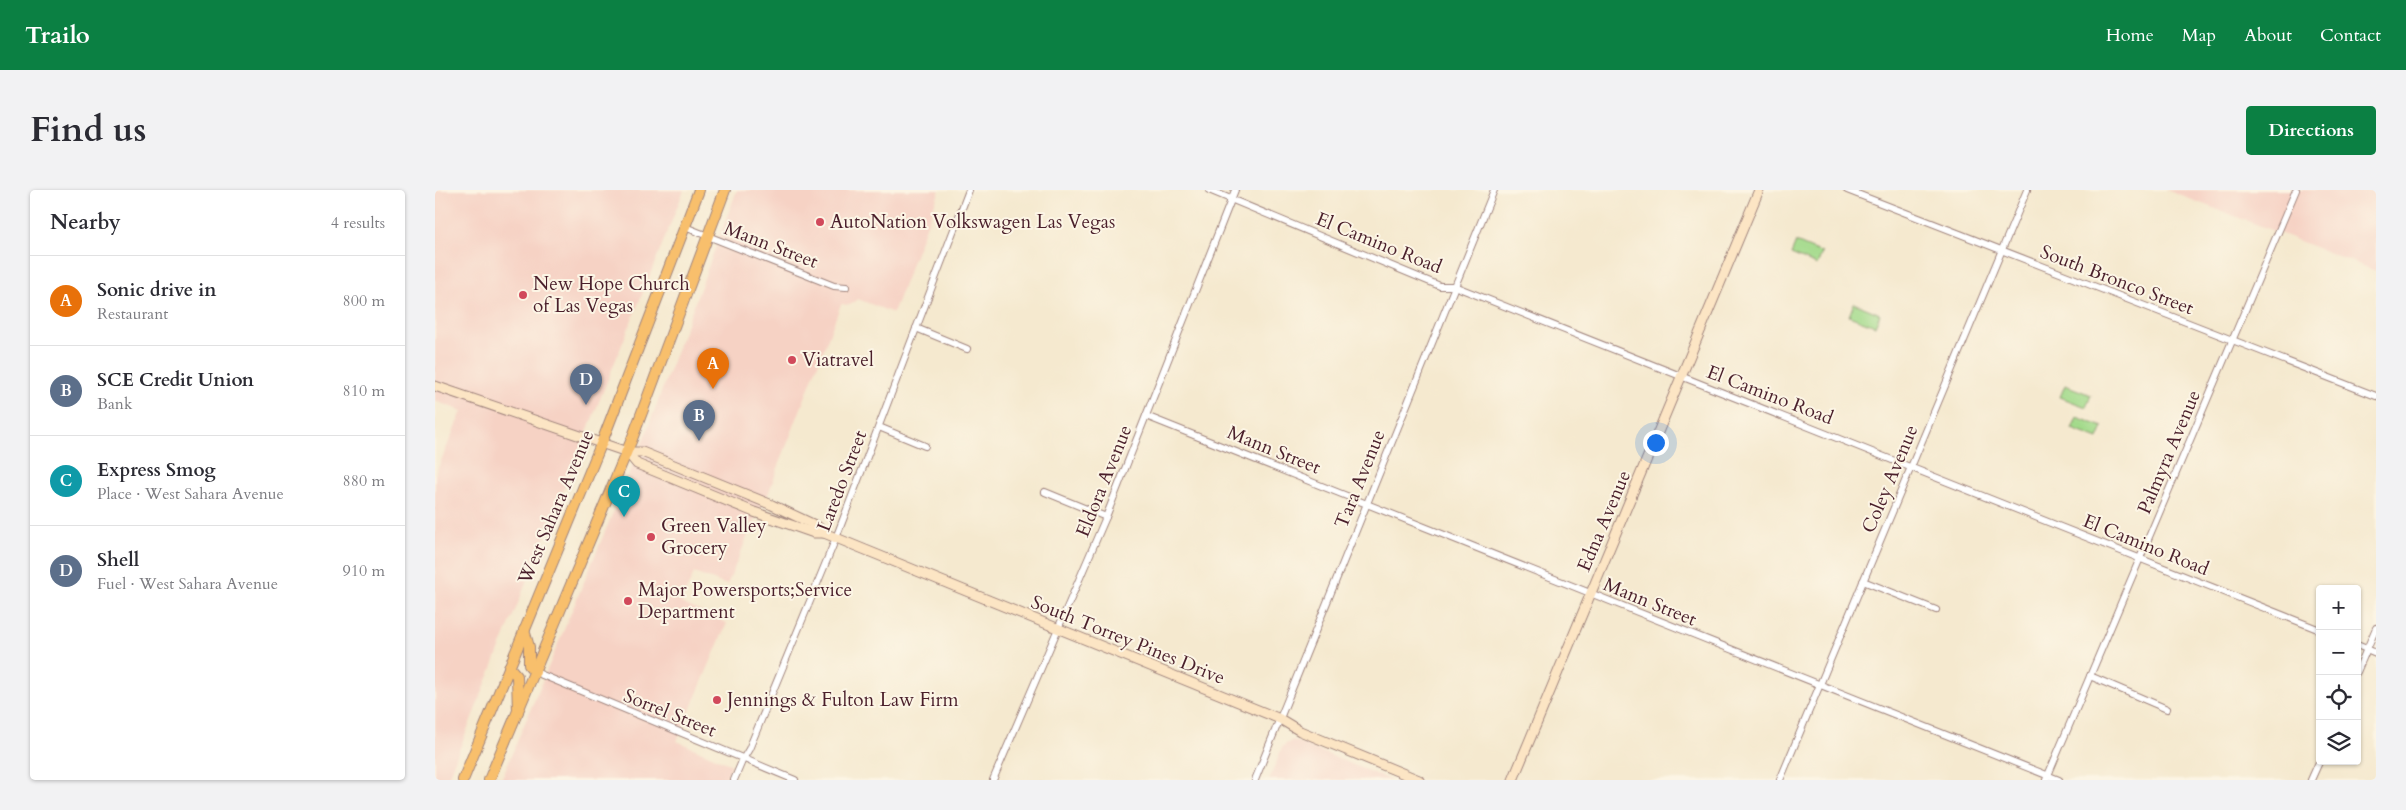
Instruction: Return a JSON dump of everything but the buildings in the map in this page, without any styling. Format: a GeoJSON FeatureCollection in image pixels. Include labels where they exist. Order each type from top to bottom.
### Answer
{"type":"FeatureCollection","features":[{"type":"Feature","properties":{"kind":"main road","name":"West Sahara Avenue"},"geometry":{"type":"LineString","coordinates":[[463,780],[602,442],[699,190]]}},
{"type":"Feature","properties":{"kind":"main road"},"geometry":{"type":"LineString","coordinates":[[489,780],[627,452],[725,190]]}},
{"type":"Feature","properties":{"kind":"main road"},"geometry":{"type":"LineString","coordinates":[[524,630],[529,647],[529,665],[535,672]]}},
{"type":"Feature","properties":{"kind":"main road"},"geometry":{"type":"LineString","coordinates":[[509,667],[517,676],[518,713]]}},
{"type":"Feature","properties":{"kind":"street","name":"Laredo Street"},"geometry":{"type":"LineString","coordinates":[[734,780],[749,749],[836,538],[969,190]]}},
{"type":"Feature","properties":{"kind":"street","name":"El Camino Road"},"geometry":{"type":"LineString","coordinates":[[1209,190],[1440,286],[1454,286],[2316,628]]}},
{"type":"Feature","properties":{"kind":"street","name":"Eldora Avenue"},"geometry":{"type":"LineString","coordinates":[[993,780],[1106,517],[1235,190]]}},
{"type":"Feature","properties":{"kind":"street","name":"Tara Avenue"},"geometry":{"type":"LineString","coordinates":[[1255,780],[1494,190]]}},
{"type":"Feature","properties":{"kind":"street","name":"Edna Avenue"},"geometry":{"type":"LineString","coordinates":[[1513,780],[1759,190]]}},
{"type":"Feature","properties":{"kind":"street","name":"South Bronco Street"},"geometry":{"type":"LineString","coordinates":[[1847,190],[2376,396]]}},
{"type":"Feature","properties":{"kind":"street","name":"Coley Avenue"},"geometry":{"type":"LineString","coordinates":[[1780,780],[2027,190]]}},
{"type":"Feature","properties":{"kind":"street","name":"Palmyra Avenue"},"geometry":{"type":"LineString","coordinates":[[2047,778],[2296,190]]}},
{"type":"Feature","properties":{"kind":"street","name":"Mann Street"},"geometry":{"type":"LineString","coordinates":[[685,228],[833,286],[846,287]]}},
{"type":"Feature","properties":{"kind":"street"},"geometry":{"type":"LineString","coordinates":[[916,328],[967,349]]}},
{"type":"Feature","properties":{"kind":"street","name":"South Torrey Pines Drive"},"geometry":{"type":"LineString","coordinates":[[435,386],[627,452],[642,452],[817,526],[824,534]]}},
{"type":"Feature","properties":{"kind":"street","name":"Mann Street"},"geometry":{"type":"LineString","coordinates":[[1146,416],[2047,778],[2059,780]]}},
{"type":"Feature","properties":{"kind":"street"},"geometry":{"type":"LineString","coordinates":[[879,427],[925,446]]}},
{"type":"Feature","properties":{"kind":"street","name":"South Torrey Pines Drive"},"geometry":{"type":"LineString","coordinates":[[627,452],[637,464],[754,512],[814,534],[824,534],[836,538],[1280,719],[1300,731],[1419,780]]}},
{"type":"Feature","properties":{"kind":"street"},"geometry":{"type":"LineString","coordinates":[[1045,492],[1106,517]]}},
{"type":"Feature","properties":{"kind":"street"},"geometry":{"type":"LineString","coordinates":[[754,512],[759,500]]}},
{"type":"Feature","properties":{"kind":"street"},"geometry":{"type":"LineString","coordinates":[[1863,581],[1936,610]]}},
{"type":"Feature","properties":{"kind":"street"},"geometry":{"type":"LineString","coordinates":[[2361,663],[2376,628]]}},
{"type":"Feature","properties":{"kind":"street"},"geometry":{"type":"LineString","coordinates":[[2361,647],[2376,653]]}},
{"type":"Feature","properties":{"kind":"street","name":"Sorrel Street"},"geometry":{"type":"LineString","coordinates":[[535,672],[795,780]]}},
{"type":"Feature","properties":{"kind":"street"},"geometry":{"type":"LineString","coordinates":[[2090,676],[2167,709]]}},
{"type":"Feature","properties":{"kind":"street"},"geometry":{"type":"LineString","coordinates":[[2311,780],[2318,765]]}},
{"type":"Feature","properties":{"kind":"shaded area"},"geometry":{"type":"Polygon","coordinates":[[[435,190],[684,190],[447,780],[435,780],[435,475],[462,411],[435,401],[435,190]]]}},
{"type":"Feature","properties":{"kind":"shaded area"},"geometry":{"type":"Polygon","coordinates":[[[737,190],[940,190],[893,313],[858,299],[850,305],[841,304],[768,494],[754,521],[727,585],[694,573],[681,603],[727,623],[677,741],[732,765],[725,780],[501,780],[643,441],[737,190]]]}},
{"type":"Feature","properties":{"kind":"shaded area"},"geometry":{"type":"Polygon","coordinates":[[[2166,190],[2376,190],[2376,271],[2266,228],[2166,190]]]}},
{"type":"Feature","properties":{"kind":"shaded area"},"geometry":{"type":"Polygon","coordinates":[[[1293,740],[1390,780],[1269,780],[1283,746],[1293,740]]]}},
{"type":"Feature","properties":{"kind":"green space"},"geometry":{"type":"Polygon","coordinates":[[[1796,242],[1822,253],[1817,265],[1791,254],[1796,242]]]}},
{"type":"Feature","properties":{"kind":"green space"},"geometry":{"type":"Polygon","coordinates":[[[1854,303],[1880,314],[1875,326],[1849,316],[1854,303]]]}},
{"type":"Feature","properties":{"kind":"green space"},"geometry":{"type":"Polygon","coordinates":[[[2065,385],[2091,395],[2086,407],[2060,397],[2065,385]]]}},
{"type":"Feature","properties":{"kind":"green space"},"geometry":{"type":"Polygon","coordinates":[[[2077,417],[2103,427],[2098,439],[2072,429],[2077,417]]]}},
{"type":"Feature","properties":{"kind":"place","name":"AutoNation Volkswagen Las Vegas"},"geometry":{"type":"Point","coordinates":[820,222]}},
{"type":"Feature","properties":{"kind":"place","name":"New Hope Church of Las Vegas"},"geometry":{"type":"Point","coordinates":[523,295]}},
{"type":"Feature","properties":{"kind":"place","name":"Viatravel"},"geometry":{"type":"Point","coordinates":[792,360]}},
{"type":"Feature","properties":{"kind":"place","name":"Sonic drive in"},"geometry":{"type":"Point","coordinates":[713,389]}},
{"type":"Feature","properties":{"kind":"place","name":"Shell"},"geometry":{"type":"Point","coordinates":[586,405]}},
{"type":"Feature","properties":{"kind":"place","name":"SCE Credit Union"},"geometry":{"type":"Point","coordinates":[699,441]}},
{"type":"Feature","properties":{"kind":"place","name":"Express Smog"},"geometry":{"type":"Point","coordinates":[624,517]}},
{"type":"Feature","properties":{"kind":"place","name":"Green Valley Grocery"},"geometry":{"type":"Point","coordinates":[651,537]}},
{"type":"Feature","properties":{"kind":"place","name":"Major Powersports;Service Department"},"geometry":{"type":"Point","coordinates":[628,601]}},
{"type":"Feature","properties":{"kind":"place","name":"Jennings & Fulton Law Firm"},"geometry":{"type":"Point","coordinates":[717,700]}}]}
